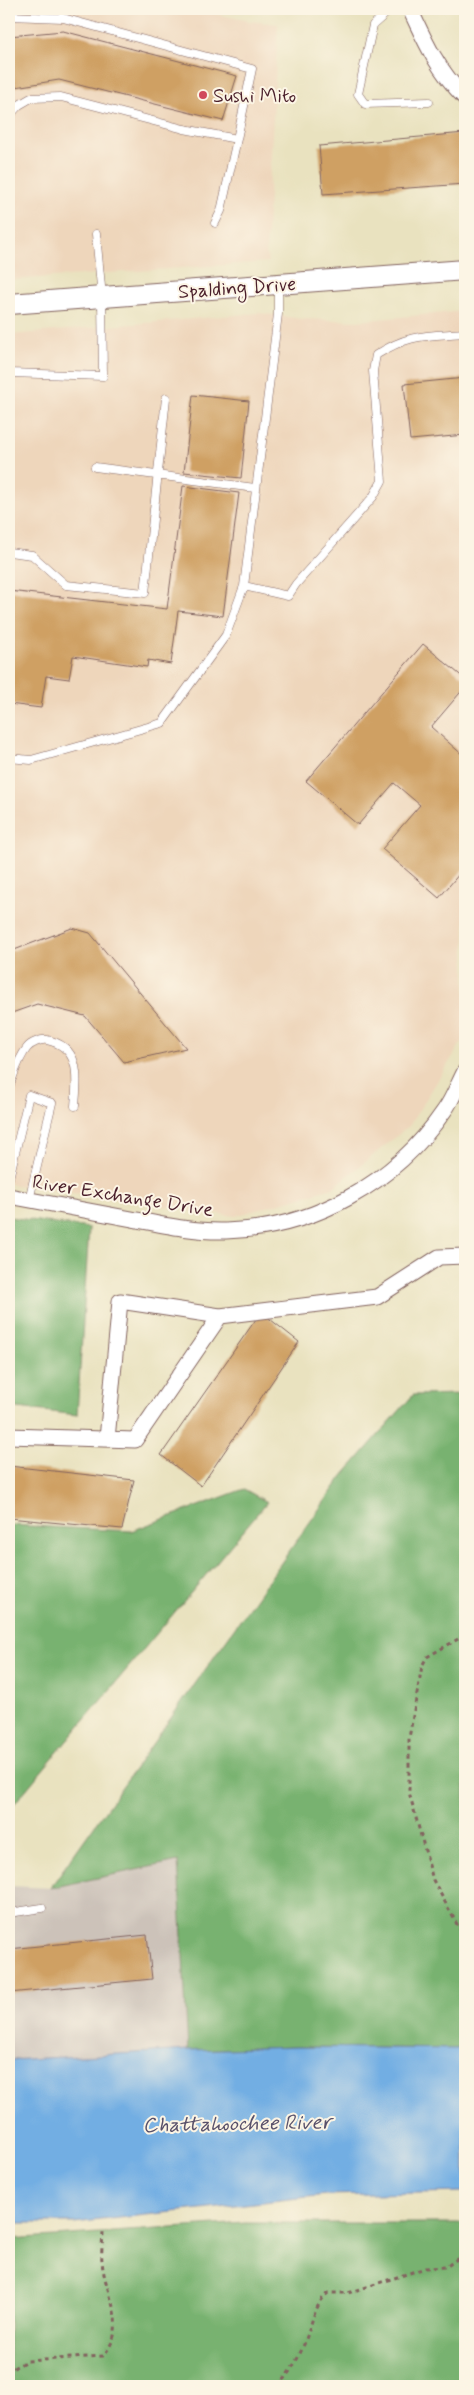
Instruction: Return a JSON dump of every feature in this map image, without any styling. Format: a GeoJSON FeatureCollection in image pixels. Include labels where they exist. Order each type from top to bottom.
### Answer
{"type":"FeatureCollection","features":[{"type":"Feature","properties":{"kind":"main road","name":"Spalding Drive"},"geometry":{"type":"LineString","coordinates":[[9,304],[465,270]]}},
{"type":"Feature","properties":{"kind":"street"},"geometry":{"type":"LineString","coordinates":[[410,9],[433,59],[447,79],[465,98]]}},
{"type":"Feature","properties":{"kind":"street","name":"River Exchange Drive"},"geometry":{"type":"LineString","coordinates":[[9,1196],[180,1228],[226,1231],[267,1227],[308,1216],[354,1195],[385,1175],[416,1147],[445,1110],[465,1071]]}},
{"type":"Feature","properties":{"kind":"street"},"geometry":{"type":"LineString","coordinates":[[107,1439],[120,1301],[220,1316],[377,1297],[439,1257],[465,1256]]}},
{"type":"Feature","properties":{"kind":"street"},"geometry":{"type":"LineString","coordinates":[[9,1436],[135,1440],[220,1316]]}},
{"type":"Feature","properties":{"kind":"lane"},"geometry":{"type":"LineString","coordinates":[[391,9],[373,25],[358,94],[365,104],[430,102]]}},
{"type":"Feature","properties":{"kind":"lane"},"geometry":{"type":"LineString","coordinates":[[9,16],[63,18],[252,69],[222,211],[215,223]]}},
{"type":"Feature","properties":{"kind":"lane"},"geometry":{"type":"LineString","coordinates":[[9,116],[31,98],[61,98],[184,129],[237,139]]}},
{"type":"Feature","properties":{"kind":"lane"},"geometry":{"type":"LineString","coordinates":[[9,374],[102,376],[102,297],[96,234]]}},
{"type":"Feature","properties":{"kind":"lane"},"geometry":{"type":"LineString","coordinates":[[9,758],[31,760],[162,723],[226,635],[244,586],[278,314],[278,284]]}},
{"type":"Feature","properties":{"kind":"lane"},"geometry":{"type":"LineString","coordinates":[[244,586],[288,596],[296,584],[373,497],[382,480],[373,371],[376,355],[411,337],[465,332]]}},
{"type":"Feature","properties":{"kind":"lane"},"geometry":{"type":"LineString","coordinates":[[9,552],[32,555],[66,585],[146,593],[166,398]]}},
{"type":"Feature","properties":{"kind":"lane"},"geometry":{"type":"LineString","coordinates":[[95,466],[255,488]]}},
{"type":"Feature","properties":{"kind":"lane"},"geometry":{"type":"LineString","coordinates":[[9,1087],[28,1047],[42,1039],[60,1043],[74,1059],[77,1081],[75,1106]]}},
{"type":"Feature","properties":{"kind":"lane"},"geometry":{"type":"LineString","coordinates":[[9,1178],[29,1095],[52,1104],[29,1200]]}},
{"type":"Feature","properties":{"kind":"lane"},"geometry":{"type":"LineString","coordinates":[[9,1913],[42,1908]]}},
{"type":"Feature","properties":{"kind":"path"},"geometry":{"type":"LineString","coordinates":[[465,1635],[427,1657],[422,1666],[408,1738],[409,1792],[432,1880],[465,1939]]}},
{"type":"Feature","properties":{"kind":"path"},"geometry":{"type":"LineString","coordinates":[[9,2375],[15,2367],[27,2360],[103,2356],[112,2344],[117,2328],[102,2261],[103,2230]]}},
{"type":"Feature","properties":{"kind":"path"},"geometry":{"type":"LineString","coordinates":[[277,2386],[286,2377],[305,2341],[321,2300],[328,2293],[348,2293],[425,2268],[446,2267],[457,2259],[465,2260]]}},
{"type":"Feature","properties":{"kind":"shaded area"},"geometry":{"type":"Polygon","coordinates":[[[9,9],[192,9],[249,21],[278,24],[266,251],[268,262],[9,280],[9,9]]]}},
{"type":"Feature","properties":{"kind":"shaded area"},"geometry":{"type":"Polygon","coordinates":[[[465,311],[465,1037],[409,1126],[333,1188],[235,1216],[9,1184],[9,335],[259,313],[301,319],[357,321],[465,311]]]}},
{"type":"Feature","properties":{"kind":"shaded area"},"geometry":{"type":"Polygon","coordinates":[[[178,1861],[188,2050],[9,2060],[9,1886],[51,1888],[178,1861]]]}},
{"type":"Feature","properties":{"kind":"green space"},"geometry":{"type":"Polygon","coordinates":[[[9,1217],[89,1228],[77,1415],[9,1407],[9,1217]]]}},
{"type":"Feature","properties":{"kind":"green space"},"geometry":{"type":"Polygon","coordinates":[[[465,1394],[465,2049],[297,2047],[188,2050],[178,1861],[50,1888],[342,1477],[413,1395],[465,1394]]]}},
{"type":"Feature","properties":{"kind":"green space"},"geometry":{"type":"Polygon","coordinates":[[[244,1489],[267,1502],[9,1810],[9,1525],[131,1531],[244,1489]]]}},
{"type":"Feature","properties":{"kind":"green space"},"geometry":{"type":"Polygon","coordinates":[[[245,2223],[465,2223],[465,2386],[9,2385],[9,2239],[245,2223]]]}},
{"type":"Feature","properties":{"kind":"water","name":"Chattahoochee River"},"geometry":{"type":"Polygon","coordinates":[[[297,2047],[465,2049],[465,2192],[326,2195],[74,2223],[9,2223],[9,2060],[188,2050],[297,2047]]]}},
{"type":"Feature","properties":{"kind":"building"},"geometry":{"type":"Polygon","coordinates":[[[63,31],[237,76],[223,121],[59,80],[9,88],[9,36],[63,31]]]}},
{"type":"Feature","properties":{"kind":"building"},"geometry":{"type":"Polygon","coordinates":[[[465,133],[465,184],[323,194],[319,146],[465,133]]]}},
{"type":"Feature","properties":{"kind":"building"},"geometry":{"type":"Polygon","coordinates":[[[465,378],[465,435],[410,440],[404,384],[465,378]]]}},
{"type":"Feature","properties":{"kind":"building"},"geometry":{"type":"Polygon","coordinates":[[[193,395],[249,401],[241,478],[184,472],[193,395]]]}},
{"type":"Feature","properties":{"kind":"building"},"geometry":{"type":"Polygon","coordinates":[[[183,486],[239,493],[223,616],[178,611],[171,664],[148,660],[147,667],[73,656],[69,679],[46,676],[41,708],[9,704],[9,591],[167,609],[183,486]]]}},
{"type":"Feature","properties":{"kind":"building"},"geometry":{"type":"Polygon","coordinates":[[[423,644],[465,679],[465,687],[431,727],[465,757],[465,867],[439,898],[382,849],[420,805],[394,783],[358,825],[306,781],[423,644]]]}},
{"type":"Feature","properties":{"kind":"building"},"geometry":{"type":"Polygon","coordinates":[[[72,928],[90,933],[186,1048],[124,1062],[85,1016],[37,1004],[9,1014],[9,952],[72,928]]]}},
{"type":"Feature","properties":{"kind":"building"},"geometry":{"type":"Polygon","coordinates":[[[261,1312],[299,1342],[201,1486],[161,1455],[261,1312]]]}},
{"type":"Feature","properties":{"kind":"building"},"geometry":{"type":"Polygon","coordinates":[[[9,1466],[134,1480],[122,1529],[9,1518],[9,1466]]]}},
{"type":"Feature","properties":{"kind":"building"},"geometry":{"type":"Polygon","coordinates":[[[147,1935],[152,1979],[9,1993],[9,1949],[147,1935]]]}},
{"type":"Feature","properties":{"kind":"place","name":"Sushi Mito"},"geometry":{"type":"Point","coordinates":[203,95]}}]}
